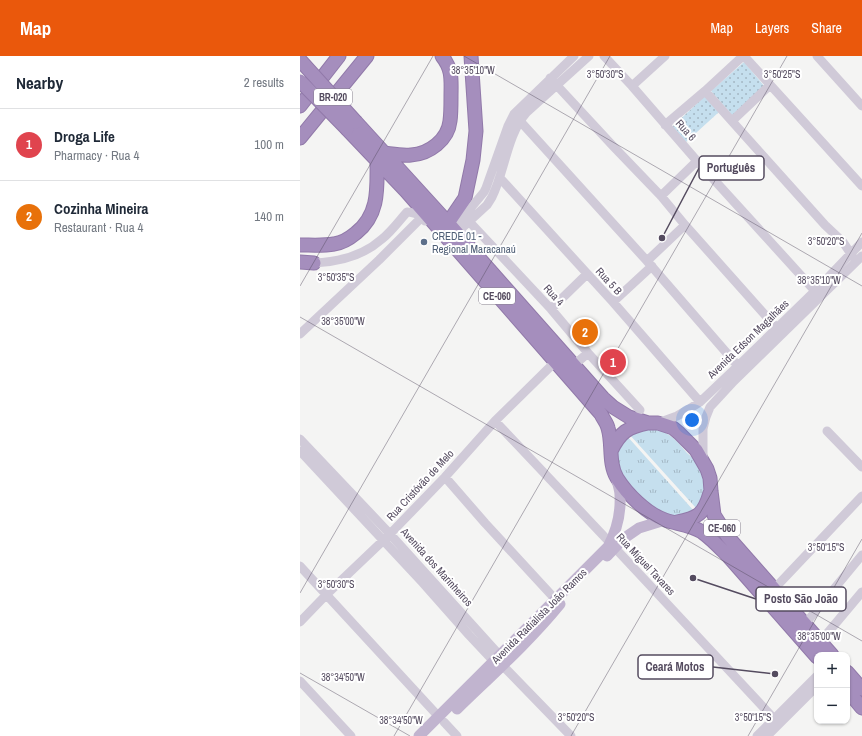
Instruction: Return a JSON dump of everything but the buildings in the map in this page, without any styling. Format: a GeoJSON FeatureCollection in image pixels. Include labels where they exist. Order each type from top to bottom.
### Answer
{"type":"FeatureCollection","features":[{"type":"Feature","properties":{"kind":"highway","name":"BR-020"},"geometry":{"type":"LineString","coordinates":[[300,106],[338,56]]}},
{"type":"Feature","properties":{"kind":"highway","name":"BR-020"},"geometry":{"type":"LineString","coordinates":[[300,138],[367,56]]}},
{"type":"Feature","properties":{"kind":"highway"},"geometry":{"type":"LineString","coordinates":[[300,245],[334,244],[353,235],[364,226],[372,214],[376,200],[380,156],[420,154],[435,146],[446,132],[450,122],[451,75],[447,63],[442,56]]}},
{"type":"Feature","properties":{"kind":"highway"},"geometry":{"type":"LineString","coordinates":[[450,224],[465,198],[473,160],[476,131],[471,56]]}},
{"type":"Feature","properties":{"kind":"highway","name":"CE-060"},"geometry":{"type":"LineString","coordinates":[[300,60],[351,126]]}},
{"type":"Feature","properties":{"kind":"highway","name":"CE-060"},"geometry":{"type":"LineString","coordinates":[[300,81],[351,126],[450,224],[455,240],[555,362],[601,414],[608,427],[611,461],[617,478],[640,505],[650,513],[670,522],[691,527],[703,533],[714,542],[814,654]]}},
{"type":"Feature","properties":{"kind":"highway","name":"CE-060"},"geometry":{"type":"LineString","coordinates":[[380,156],[455,240],[574,365],[603,398],[613,407],[629,417],[673,428],[696,450],[710,478],[714,515],[721,527],[728,537],[829,652]]}},
{"type":"Feature","properties":{"kind":"highway"},"geometry":{"type":"LineString","coordinates":[[300,262],[314,263]]}},
{"type":"Feature","properties":{"kind":"highway"},"geometry":{"type":"LineString","coordinates":[[611,452],[616,442],[625,431],[635,426],[653,423]]}},
{"type":"Feature","properties":{"kind":"highway"},"geometry":{"type":"LineString","coordinates":[[670,522],[693,518],[699,514],[706,505],[711,491]]}},
{"type":"Feature","properties":{"kind":"highway"},"geometry":{"type":"LineString","coordinates":[[850,675],[862,689]]}},
{"type":"Feature","properties":{"kind":"highway"},"geometry":{"type":"LineString","coordinates":[[850,694],[862,708]]}},
{"type":"Feature","properties":{"kind":"main road","name":"Avenida Radialista João Ramos"},"geometry":{"type":"LineString","coordinates":[[419,736],[441,719],[551,616],[613,545],[613,536],[619,511],[620,494],[617,478]]}},
{"type":"Feature","properties":{"kind":"main road","name":"Avenida Radialista João Ramos"},"geometry":{"type":"LineString","coordinates":[[501,663],[556,600],[603,552],[639,528],[670,522]]}},
{"type":"Feature","properties":{"kind":"main road","name":"Avenida Radialista João Ramos"},"geometry":{"type":"LineString","coordinates":[[430,736],[441,719]]}},
{"type":"Feature","properties":{"kind":"street"},"geometry":{"type":"LineString","coordinates":[[314,263],[345,259],[377,244],[407,212],[420,216],[445,243],[455,240],[473,204],[486,188],[511,117],[574,56]]}},
{"type":"Feature","properties":{"kind":"street"},"geometry":{"type":"LineString","coordinates":[[450,224],[457,224],[491,201],[520,121],[589,56]]}},
{"type":"Feature","properties":{"kind":"street","name":"Rua 6"},"geometry":{"type":"LineString","coordinates":[[604,56],[815,291]]}},
{"type":"Feature","properties":{"kind":"street"},"geometry":{"type":"LineString","coordinates":[[632,86],[665,56]]}},
{"type":"Feature","properties":{"kind":"street"},"geometry":{"type":"LineString","coordinates":[[666,125],[744,56],[862,185]]}},
{"type":"Feature","properties":{"kind":"street"},"geometry":{"type":"LineString","coordinates":[[817,56],[862,106]]}},
{"type":"Feature","properties":{"kind":"street"},"geometry":{"type":"LineString","coordinates":[[550,78],[661,196],[779,331]]}},
{"type":"Feature","properties":{"kind":"street"},"geometry":{"type":"LineString","coordinates":[[732,121],[770,85]]}},
{"type":"Feature","properties":{"kind":"street"},"geometry":{"type":"LineString","coordinates":[[705,91],[820,219],[843,242],[851,253],[859,259]]}},
{"type":"Feature","properties":{"kind":"street"},"geometry":{"type":"LineString","coordinates":[[520,121],[649,263],[738,366]]}},
{"type":"Feature","properties":{"kind":"street"},"geometry":{"type":"LineString","coordinates":[[661,196],[697,161]]}},
{"type":"Feature","properties":{"kind":"street","name":"Rua 5 B"},"geometry":{"type":"LineString","coordinates":[[500,178],[613,302],[700,402]]}},
{"type":"Feature","properties":{"kind":"street"},"geometry":{"type":"LineString","coordinates":[[300,334],[379,260],[420,216]]}},
{"type":"Feature","properties":{"kind":"street","name":"Rua 4"},"geometry":{"type":"LineString","coordinates":[[467,218],[551,309],[588,353],[640,410]]}},
{"type":"Feature","properties":{"kind":"street"},"geometry":{"type":"LineString","coordinates":[[613,302],[685,225]]}},
{"type":"Feature","properties":{"kind":"street","name":"Avenida Edson Magalhães"},"geometry":{"type":"LineString","coordinates":[[703,462],[703,429],[710,407],[815,291],[862,242]]}},
{"type":"Feature","properties":{"kind":"street","name":"Avenida Edson Magalhães"},"geometry":{"type":"LineString","coordinates":[[653,423],[677,416],[700,402],[738,366],[859,259]]}},
{"type":"Feature","properties":{"kind":"street"},"geometry":{"type":"LineString","coordinates":[[551,309],[587,274]]}},
{"type":"Feature","properties":{"kind":"street"},"geometry":{"type":"LineString","coordinates":[[574,365],[588,353]]}},
{"type":"Feature","properties":{"kind":"street","name":"Rua Cristóvão de Melo"},"geometry":{"type":"LineString","coordinates":[[300,622],[390,534],[445,477],[495,421],[555,362]]}},
{"type":"Feature","properties":{"kind":"street","name":"Rua Miguel Tavares"},"geometry":{"type":"LineString","coordinates":[[495,421],[613,545],[776,721]]}},
{"type":"Feature","properties":{"kind":"street"},"geometry":{"type":"LineString","coordinates":[[826,430],[862,467]]}},
{"type":"Feature","properties":{"kind":"street","name":"Avenida dos Marinheiros"},"geometry":{"type":"LineString","coordinates":[[300,439],[383,541],[476,628],[501,663]]}},
{"type":"Feature","properties":{"kind":"street","name":"Avenida dos Marinheiros"},"geometry":{"type":"LineString","coordinates":[[300,451],[390,534],[468,635],[501,663]]}},
{"type":"Feature","properties":{"kind":"street"},"geometry":{"type":"LineString","coordinates":[[445,477],[556,600]]}},
{"type":"Feature","properties":{"kind":"street"},"geometry":{"type":"LineString","coordinates":[[774,589],[862,496]]}},
{"type":"Feature","properties":{"kind":"street"},"geometry":{"type":"LineString","coordinates":[[804,624],[862,555]]}},
{"type":"Feature","properties":{"kind":"street"},"geometry":{"type":"LineString","coordinates":[[300,566],[457,736]]}},
{"type":"Feature","properties":{"kind":"street"},"geometry":{"type":"LineString","coordinates":[[820,642],[862,592]]}},
{"type":"Feature","properties":{"kind":"street"},"geometry":{"type":"LineString","coordinates":[[468,635],[476,628]]}},
{"type":"Feature","properties":{"kind":"street"},"geometry":{"type":"LineString","coordinates":[[501,663],[571,736]]}},
{"type":"Feature","properties":{"kind":"street"},"geometry":{"type":"LineString","coordinates":[[767,736],[776,721],[814,679]]}},
{"type":"Feature","properties":{"kind":"street"},"geometry":{"type":"LineString","coordinates":[[300,681],[351,736]]}},
{"type":"Feature","properties":{"kind":"street"},"geometry":{"type":"LineString","coordinates":[[757,736],[815,688]]}},
{"type":"Feature","properties":{"kind":"green space"},"geometry":{"type":"Polygon","coordinates":[[[744,62],[765,87],[733,116],[711,91],[744,62]]]}},
{"type":"Feature","properties":{"kind":"green space"},"geometry":{"type":"Polygon","coordinates":[[[705,96],[719,112],[686,142],[672,127],[705,96]]]}},
{"type":"Feature","properties":{"kind":"green space"},"geometry":{"type":"Polygon","coordinates":[[[655,429],[673,438],[696,461],[701,469],[705,487],[703,498],[696,508],[629,434],[640,430],[655,429]]]}},
{"type":"Feature","properties":{"kind":"green space"},"geometry":{"type":"Polygon","coordinates":[[[627,436],[694,511],[681,516],[673,516],[652,510],[621,475],[617,451],[627,436]]]}},
{"type":"Feature","properties":{"kind":"place","name":"Português"},"geometry":{"type":"Point","coordinates":[662,238]}},
{"type":"Feature","properties":{"kind":"place","name":"CREDE 01 - Regional Maracanaú"},"geometry":{"type":"Point","coordinates":[424,242]}},
{"type":"Feature","properties":{"kind":"place","name":"Cozinha Mineira"},"geometry":{"type":"Point","coordinates":[585,332]}},
{"type":"Feature","properties":{"kind":"place","name":"Droga Life"},"geometry":{"type":"Point","coordinates":[613,362]}},
{"type":"Feature","properties":{"kind":"place","name":"Posto São João"},"geometry":{"type":"Point","coordinates":[693,578]}},
{"type":"Feature","properties":{"kind":"place","name":"Ceará Motos"},"geometry":{"type":"Point","coordinates":[775,674]}}]}
